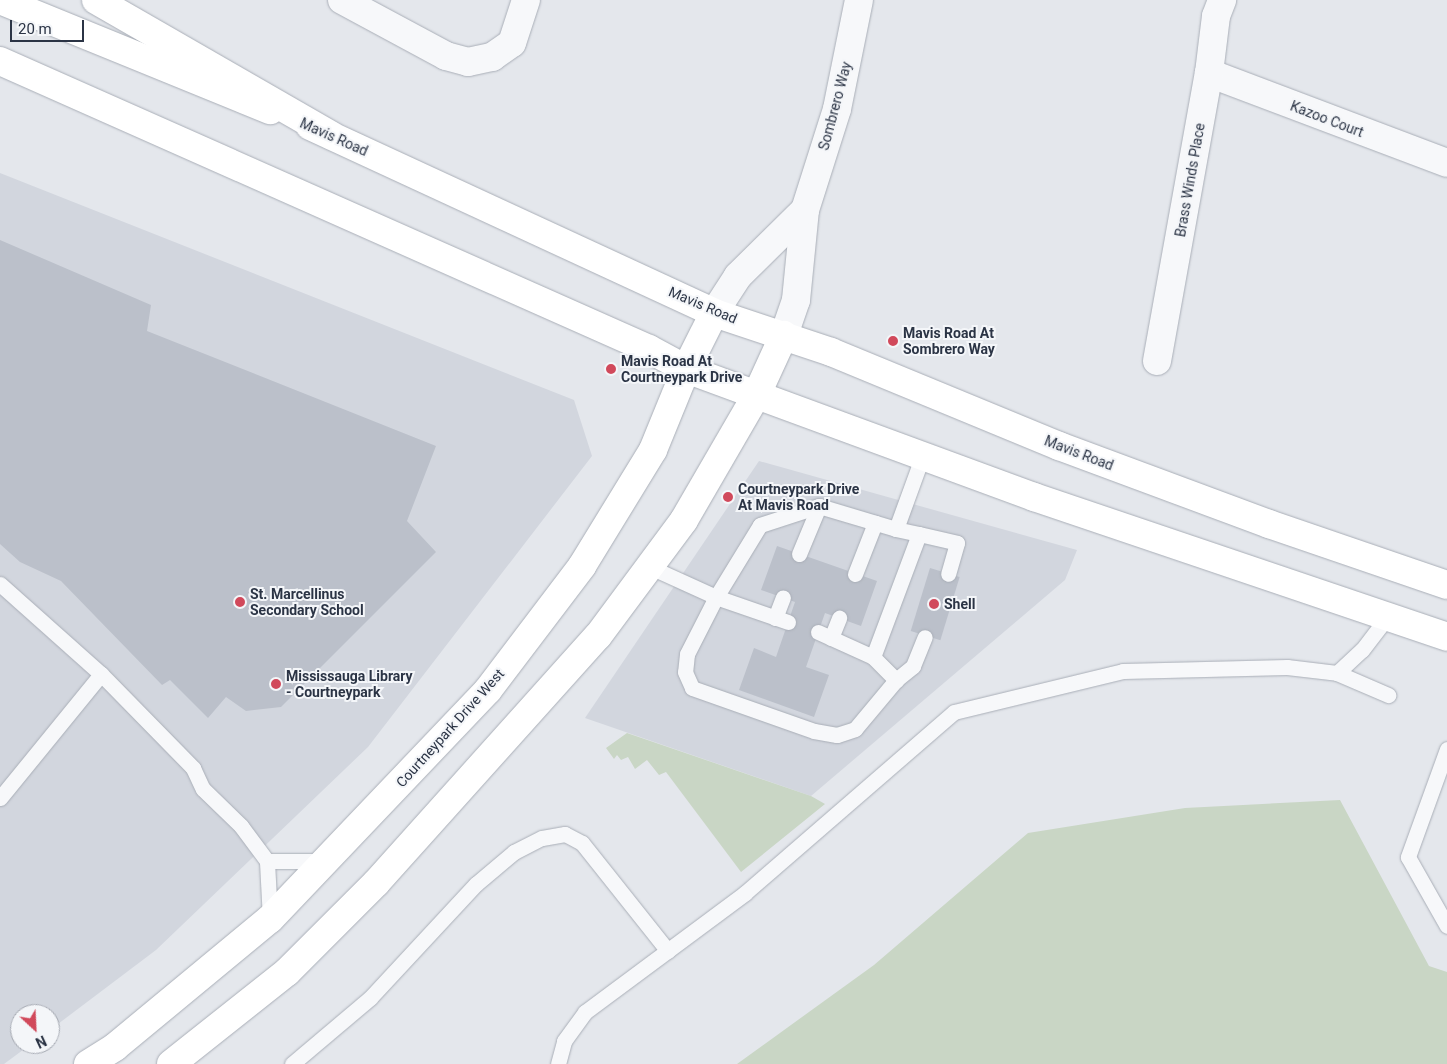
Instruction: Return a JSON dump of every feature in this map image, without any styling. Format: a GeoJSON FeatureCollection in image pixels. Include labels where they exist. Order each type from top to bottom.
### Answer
{"type":"FeatureCollection","features":[{"type":"Feature","properties":{"kind":"main road","name":"Mavis Road"},"geometry":{"type":"LineString","coordinates":[[0,0],[331,135],[714,313],[831,352],[1059,446],[1269,524],[1447,585]]}},
{"type":"Feature","properties":{"kind":"main road"},"geometry":{"type":"LineString","coordinates":[[96,0],[331,135]]}},
{"type":"Feature","properties":{"kind":"main road"},"geometry":{"type":"LineString","coordinates":[[0,61],[649,349],[686,369],[1071,510],[1447,637]]}},
{"type":"Feature","properties":{"kind":"main road","name":"Courtneypark Drive West"},"geometry":{"type":"LineString","coordinates":[[88,1064],[115,1047],[270,919],[488,690],[582,566],[652,450],[686,369],[714,313]]}},
{"type":"Feature","properties":{"kind":"main road","name":"Sombrero Way"},"geometry":{"type":"LineString","coordinates":[[757,394],[784,335]]}},
{"type":"Feature","properties":{"kind":"main road"},"geometry":{"type":"LineString","coordinates":[[171,1064],[287,972],[376,883],[598,636],[684,520],[757,394]]}},
{"type":"Feature","properties":{"kind":"street"},"geometry":{"type":"LineString","coordinates":[[342,0],[446,56],[468,62],[492,57],[512,43],[526,0]]}},
{"type":"Feature","properties":{"kind":"street","name":"Sombrero Way"},"geometry":{"type":"LineString","coordinates":[[784,335],[796,300],[805,210],[837,109],[859,0]]}},
{"type":"Feature","properties":{"kind":"street","name":"Brass Winds Place"},"geometry":{"type":"LineString","coordinates":[[1157,361],[1209,73],[1216,16],[1222,0]]}},
{"type":"Feature","properties":{"kind":"street","name":"Kazoo Court"},"geometry":{"type":"LineString","coordinates":[[1209,73],[1447,163]]}},
{"type":"Feature","properties":{"kind":"street","name":"Sombrero Way"},"geometry":{"type":"LineString","coordinates":[[714,313],[738,276],[805,210]]}},
{"type":"Feature","properties":{"kind":"lane"},"geometry":{"type":"LineString","coordinates":[[896,529],[923,455]]}},
{"type":"Feature","properties":{"kind":"lane"},"geometry":{"type":"LineString","coordinates":[[799,554],[819,506]]}},
{"type":"Feature","properties":{"kind":"lane"},"geometry":{"type":"LineString","coordinates":[[925,637],[913,666],[896,680],[855,729],[837,735],[814,730],[699,692],[692,688],[685,672],[687,654],[716,597],[760,525],[819,506],[896,529],[958,543],[948,574]]}},
{"type":"Feature","properties":{"kind":"lane"},"geometry":{"type":"LineString","coordinates":[[855,574],[875,523]]}},
{"type":"Feature","properties":{"kind":"lane"},"geometry":{"type":"LineString","coordinates":[[873,657],[919,534]]}},
{"type":"Feature","properties":{"kind":"lane"},"geometry":{"type":"LineString","coordinates":[[650,567],[716,597],[781,620],[783,597]]}},
{"type":"Feature","properties":{"kind":"lane"},"geometry":{"type":"LineString","coordinates":[[0,584],[101,674],[193,768],[203,789],[241,826],[267,861],[270,919]]}},
{"type":"Feature","properties":{"kind":"lane"},"geometry":{"type":"LineString","coordinates":[[1337,673],[1362,650],[1388,616]]}},
{"type":"Feature","properties":{"kind":"lane"},"geometry":{"type":"LineString","coordinates":[[839,618],[825,635],[873,657],[896,680]]}},
{"type":"Feature","properties":{"kind":"lane"},"geometry":{"type":"LineString","coordinates":[[558,1064],[564,1041],[585,1012],[745,893],[954,712],[1123,671],[1286,667],[1337,673],[1388,695]]}},
{"type":"Feature","properties":{"kind":"lane"},"geometry":{"type":"LineString","coordinates":[[0,798],[101,674]]}},
{"type":"Feature","properties":{"kind":"lane"},"geometry":{"type":"LineString","coordinates":[[1447,749],[1408,857],[1447,926]]}},
{"type":"Feature","properties":{"kind":"lane"},"geometry":{"type":"LineString","coordinates":[[292,1064],[370,998],[476,884],[514,852],[542,838],[565,834],[582,843],[668,951]]}},
{"type":"Feature","properties":{"kind":"lane"},"geometry":{"type":"LineString","coordinates":[[267,861],[326,861]]}},
{"type":"Feature","properties":{"kind":"shaded area","name":"St. Marcellinus Secondary School"},"geometry":{"type":"Polygon","coordinates":[[[0,173],[574,400],[592,456],[368,747],[156,950],[60,1022],[60,1004],[10,1004],[10,1054],[18,1054],[4,1064],[0,1064],[0,173]]]}},
{"type":"Feature","properties":{"kind":"shaded area"},"geometry":{"type":"Polygon","coordinates":[[[759,461],[1077,550],[1065,580],[811,796],[585,718],[759,461]]]}},
{"type":"Feature","properties":{"kind":"green space"},"geometry":{"type":"Polygon","coordinates":[[[627,733],[811,796],[825,804],[741,872],[666,772],[659,775],[647,760],[635,769],[628,757],[621,760],[617,755],[614,759],[606,748],[627,733]]]}},
{"type":"Feature","properties":{"kind":"green space"},"geometry":{"type":"Polygon","coordinates":[[[1340,800],[1429,966],[1447,972],[1447,1064],[737,1064],[874,965],[1028,833],[1185,808],[1340,800]]]}},
{"type":"Feature","properties":{"kind":"building"},"geometry":{"type":"Polygon","coordinates":[[[0,240],[151,305],[147,331],[436,446],[407,521],[436,552],[281,707],[246,711],[226,697],[208,718],[170,680],[162,685],[61,581],[20,562],[0,544],[0,240]]]}},
{"type":"Feature","properties":{"kind":"building"},"geometry":{"type":"Polygon","coordinates":[[[777,546],[877,581],[861,626],[825,613],[806,667],[829,675],[814,717],[739,690],[754,648],[776,657],[795,602],[761,590],[777,546]]]}},
{"type":"Feature","properties":{"kind":"building","name":"Shell"},"geometry":{"type":"Polygon","coordinates":[[[930,568],[960,577],[940,640],[911,631],[930,568]]]}},
{"type":"Feature","properties":{"kind":"place","name":"Mavis Road At Sombrero Way"},"geometry":{"type":"Point","coordinates":[893,341]}},
{"type":"Feature","properties":{"kind":"place","name":"Mavis Road At Courtneypark Drive"},"geometry":{"type":"Point","coordinates":[611,369]}},
{"type":"Feature","properties":{"kind":"place","name":"Courtneypark Drive At Mavis Road"},"geometry":{"type":"Point","coordinates":[728,497]}},
{"type":"Feature","properties":{"kind":"place","name":"St. Marcellinus Secondary School"},"geometry":{"type":"Point","coordinates":[240,602]}},
{"type":"Feature","properties":{"kind":"place","name":"Shell"},"geometry":{"type":"Point","coordinates":[934,604]}},
{"type":"Feature","properties":{"kind":"place","name":"Mississauga Library - Courtneypark"},"geometry":{"type":"Point","coordinates":[276,684]}}]}
